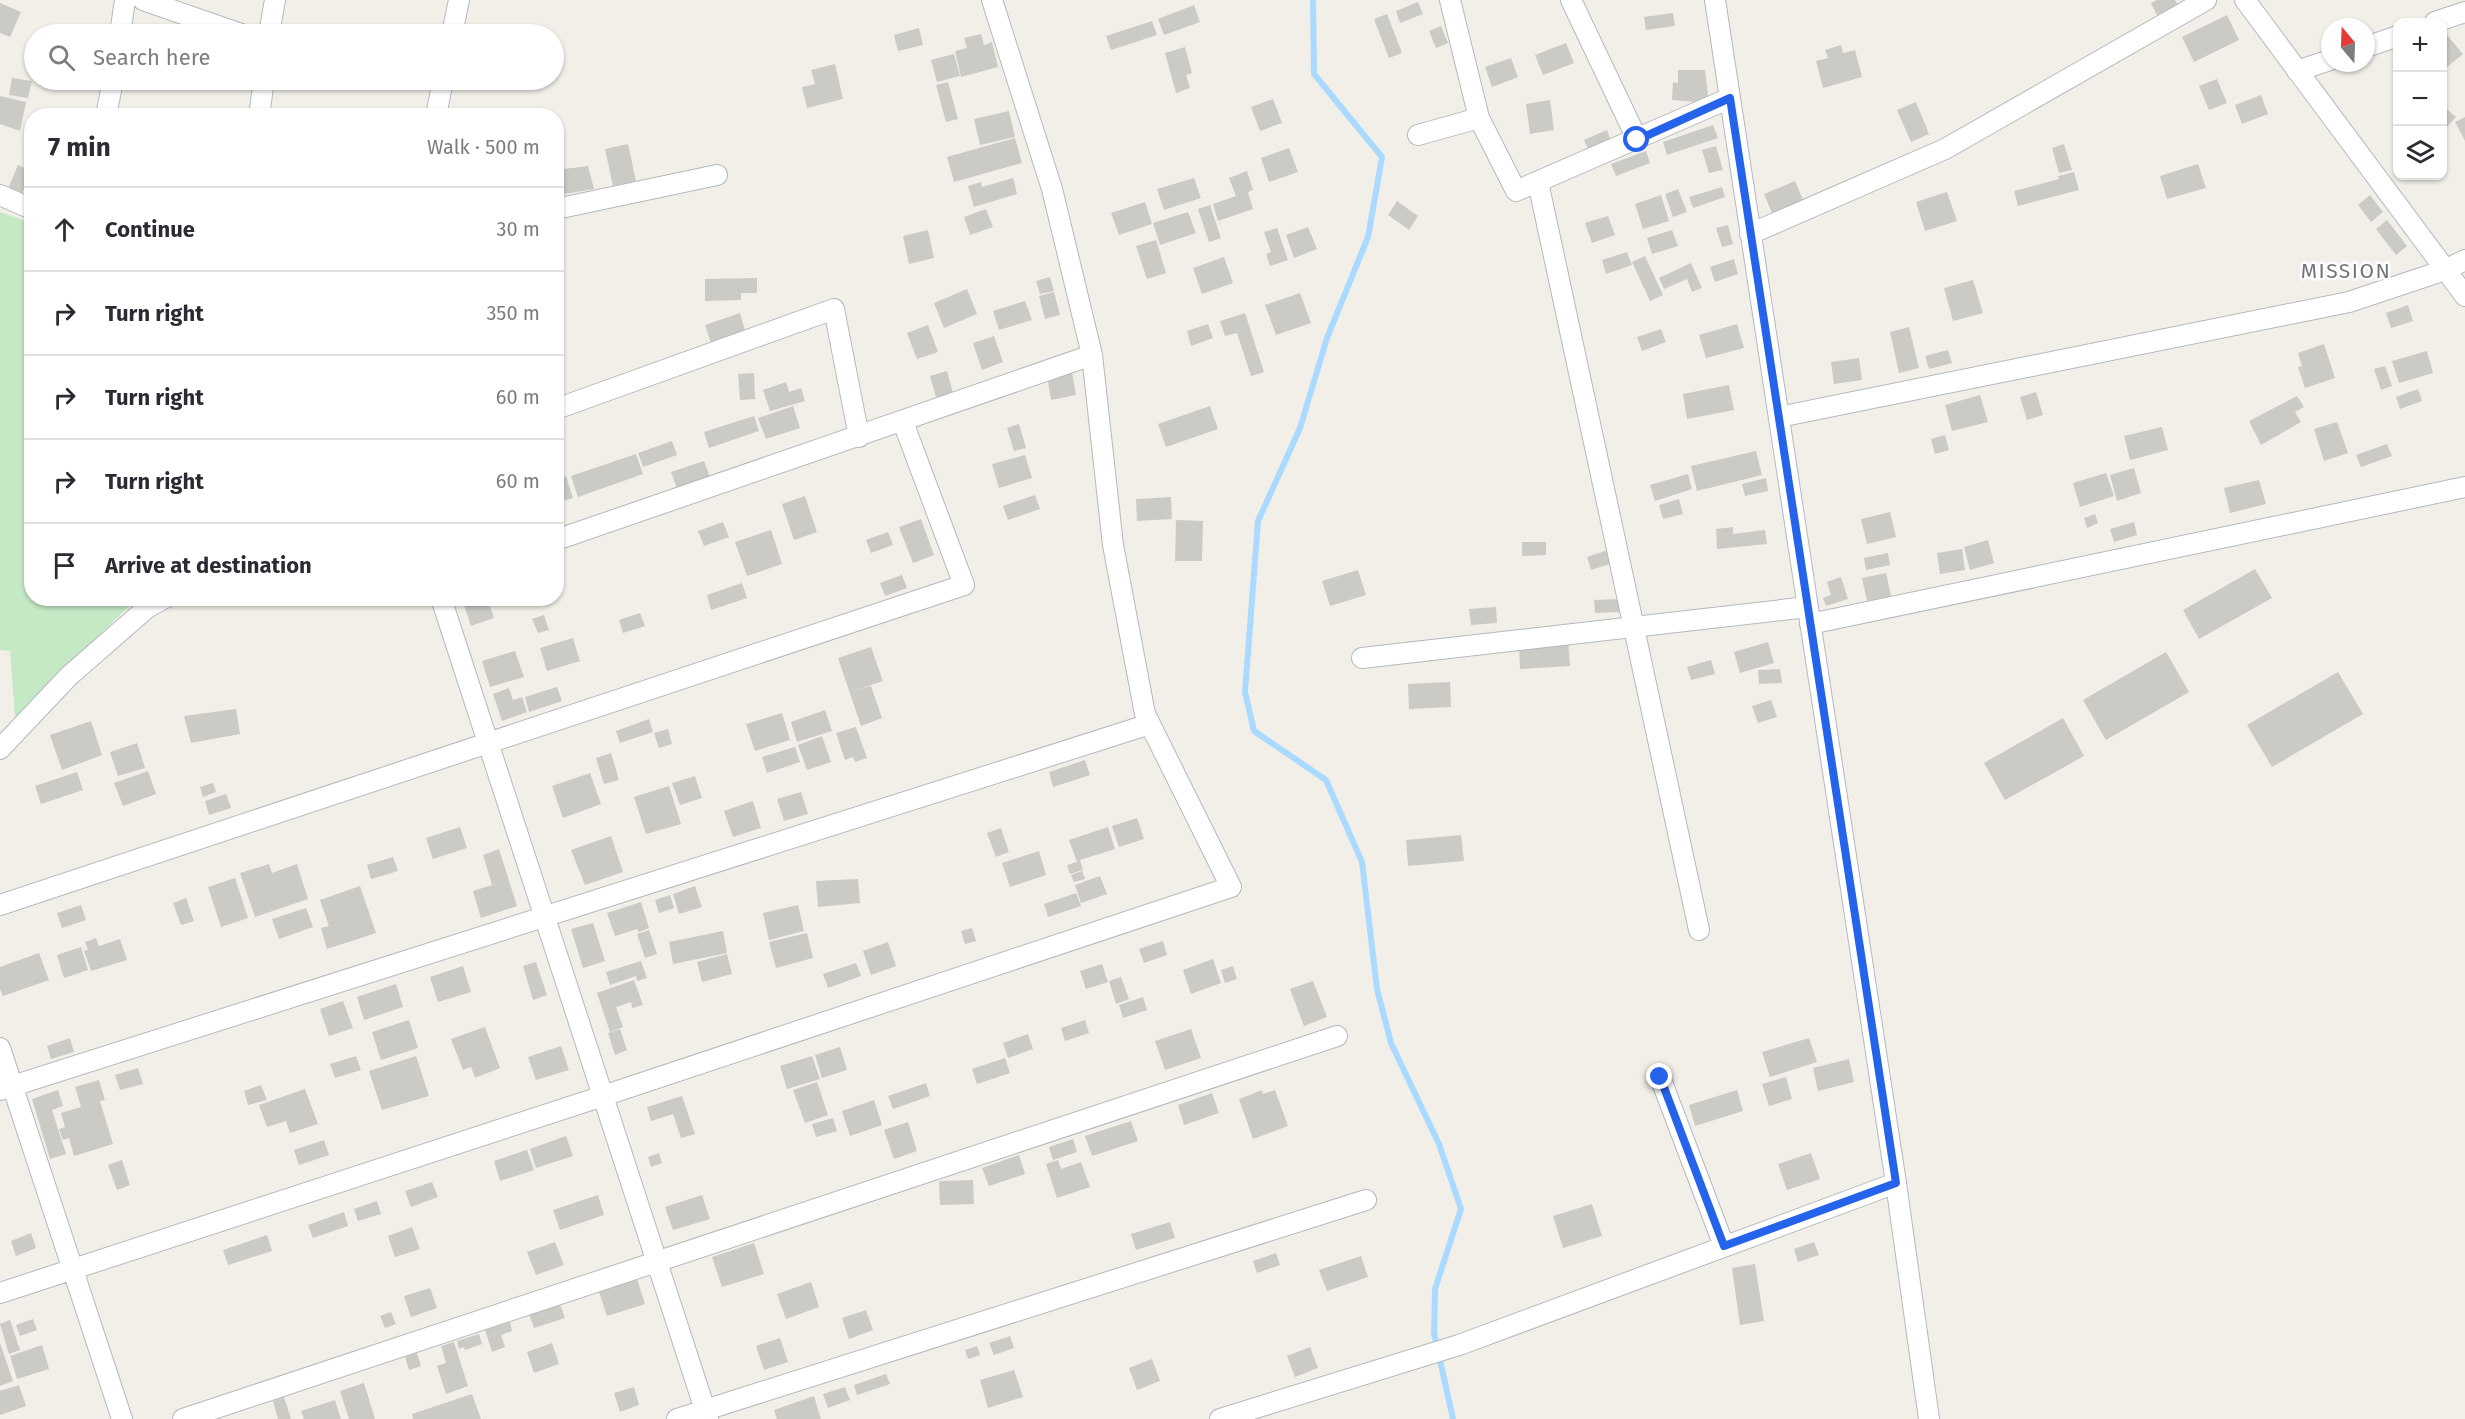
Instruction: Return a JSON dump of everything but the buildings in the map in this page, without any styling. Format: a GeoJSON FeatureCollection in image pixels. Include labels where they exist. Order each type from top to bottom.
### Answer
{"type":"FeatureCollection","features":[{"type":"Feature","properties":{"kind":"street"},"geometry":{"type":"LineString","coordinates":[[121,24],[125,0]]}},
{"type":"Feature","properties":{"kind":"street"},"geometry":{"type":"LineString","coordinates":[[143,0],[212,24]]}},
{"type":"Feature","properties":{"kind":"street"},"geometry":{"type":"LineString","coordinates":[[271,24],[275,0]]}},
{"type":"Feature","properties":{"kind":"street"},"geometry":{"type":"LineString","coordinates":[[454,24],[459,0]]}},
{"type":"Feature","properties":{"kind":"street"},"geometry":{"type":"LineString","coordinates":[[0,1293],[1231,887],[1145,714],[1113,545],[1092,355],[1052,189],[992,0]]}},
{"type":"Feature","properties":{"kind":"street"},"geometry":{"type":"LineString","coordinates":[[1450,0],[1479,118],[1515,191],[1730,98]]}},
{"type":"Feature","properties":{"kind":"street"},"geometry":{"type":"LineString","coordinates":[[1571,0],[1637,140]]}},
{"type":"Feature","properties":{"kind":"street"},"geometry":{"type":"LineString","coordinates":[[1715,0],[1896,1183],[1929,1419]]}},
{"type":"Feature","properties":{"kind":"street"},"geometry":{"type":"LineString","coordinates":[[1750,234],[1945,149],[2206,0]]}},
{"type":"Feature","properties":{"kind":"street"},"geometry":{"type":"LineString","coordinates":[[2245,0],[2465,296]]}},
{"type":"Feature","properties":{"kind":"street"},"geometry":{"type":"LineString","coordinates":[[2447,18],[2465,12]]}},
{"type":"Feature","properties":{"kind":"street"},"geometry":{"type":"LineString","coordinates":[[2375,44],[2393,37]]}},
{"type":"Feature","properties":{"kind":"street"},"geometry":{"type":"LineString","coordinates":[[2297,71],[2321,63]]}},
{"type":"Feature","properties":{"kind":"street"},"geometry":{"type":"LineString","coordinates":[[107,108],[110,90]]}},
{"type":"Feature","properties":{"kind":"street"},"geometry":{"type":"LineString","coordinates":[[260,108],[263,90]]}},
{"type":"Feature","properties":{"kind":"street"},"geometry":{"type":"LineString","coordinates":[[438,108],[441,90]]}},
{"type":"Feature","properties":{"kind":"street"},"geometry":{"type":"LineString","coordinates":[[1418,135],[1479,118]]}},
{"type":"Feature","properties":{"kind":"street"},"geometry":{"type":"LineString","coordinates":[[564,206],[717,175]]}},
{"type":"Feature","properties":{"kind":"street"},"geometry":{"type":"LineString","coordinates":[[1538,182],[1699,930]]}},
{"type":"Feature","properties":{"kind":"street"},"geometry":{"type":"LineString","coordinates":[[0,195],[24,206]]}},
{"type":"Feature","properties":{"kind":"street"},"geometry":{"type":"LineString","coordinates":[[1779,417],[2349,302],[2445,270],[2465,260]]}},
{"type":"Feature","properties":{"kind":"street"},"geometry":{"type":"LineString","coordinates":[[564,406],[834,309],[860,437]]}},
{"type":"Feature","properties":{"kind":"street"},"geometry":{"type":"LineString","coordinates":[[564,537],[1092,355]]}},
{"type":"Feature","properties":{"kind":"street"},"geometry":{"type":"LineString","coordinates":[[0,905],[964,585],[903,422]]}},
{"type":"Feature","properties":{"kind":"street"},"geometry":{"type":"LineString","coordinates":[[1362,657],[1634,627],[1809,616],[2465,488]]}},
{"type":"Feature","properties":{"kind":"street"},"geometry":{"type":"LineString","coordinates":[[0,749],[69,676],[151,606]]}},
{"type":"Feature","properties":{"kind":"street"},"geometry":{"type":"LineString","coordinates":[[444,606],[706,1414]]}},
{"type":"Feature","properties":{"kind":"street"},"geometry":{"type":"LineString","coordinates":[[6,1088],[1150,724]]}},
{"type":"Feature","properties":{"kind":"street"},"geometry":{"type":"LineString","coordinates":[[183,1419],[1336,1036]]}},
{"type":"Feature","properties":{"kind":"street"},"geometry":{"type":"LineString","coordinates":[[0,1048],[6,1088],[73,1269],[122,1419]]}},
{"type":"Feature","properties":{"kind":"street"},"geometry":{"type":"LineString","coordinates":[[1660,1077],[1724,1246]]}},
{"type":"Feature","properties":{"kind":"street"},"geometry":{"type":"LineString","coordinates":[[1220,1419],[1459,1345],[1896,1183]]}},
{"type":"Feature","properties":{"kind":"street"},"geometry":{"type":"LineString","coordinates":[[677,1419],[706,1414],[1365,1200]]}},
{"type":"Feature","properties":{"kind":"green space"},"geometry":{"type":"Polygon","coordinates":[[[0,212],[24,221],[24,606],[129,606],[15,718],[10,651],[0,650],[0,212]]]}},
{"type":"Feature","properties":{"kind":"waterway"},"geometry":{"type":"LineString","coordinates":[[1313,0],[1314,74],[1382,157],[1368,237],[1327,338],[1300,428],[1258,521],[1245,692],[1254,731],[1326,780],[1362,862],[1377,989],[1391,1043],[1439,1144],[1461,1209],[1435,1289],[1434,1333],[1453,1419]]}},
{"type":"Feature","properties":{"kind":"district","name":"MISSION"},"geometry":{"type":"Point","coordinates":[2346,271]}},
{"type":"Feature","properties":{"kind":"route"},"geometry":{"type":"LineString","coordinates":[[1637,140],[1730,98],[1896,1183],[1724,1246],[1660,1077]]}}]}
